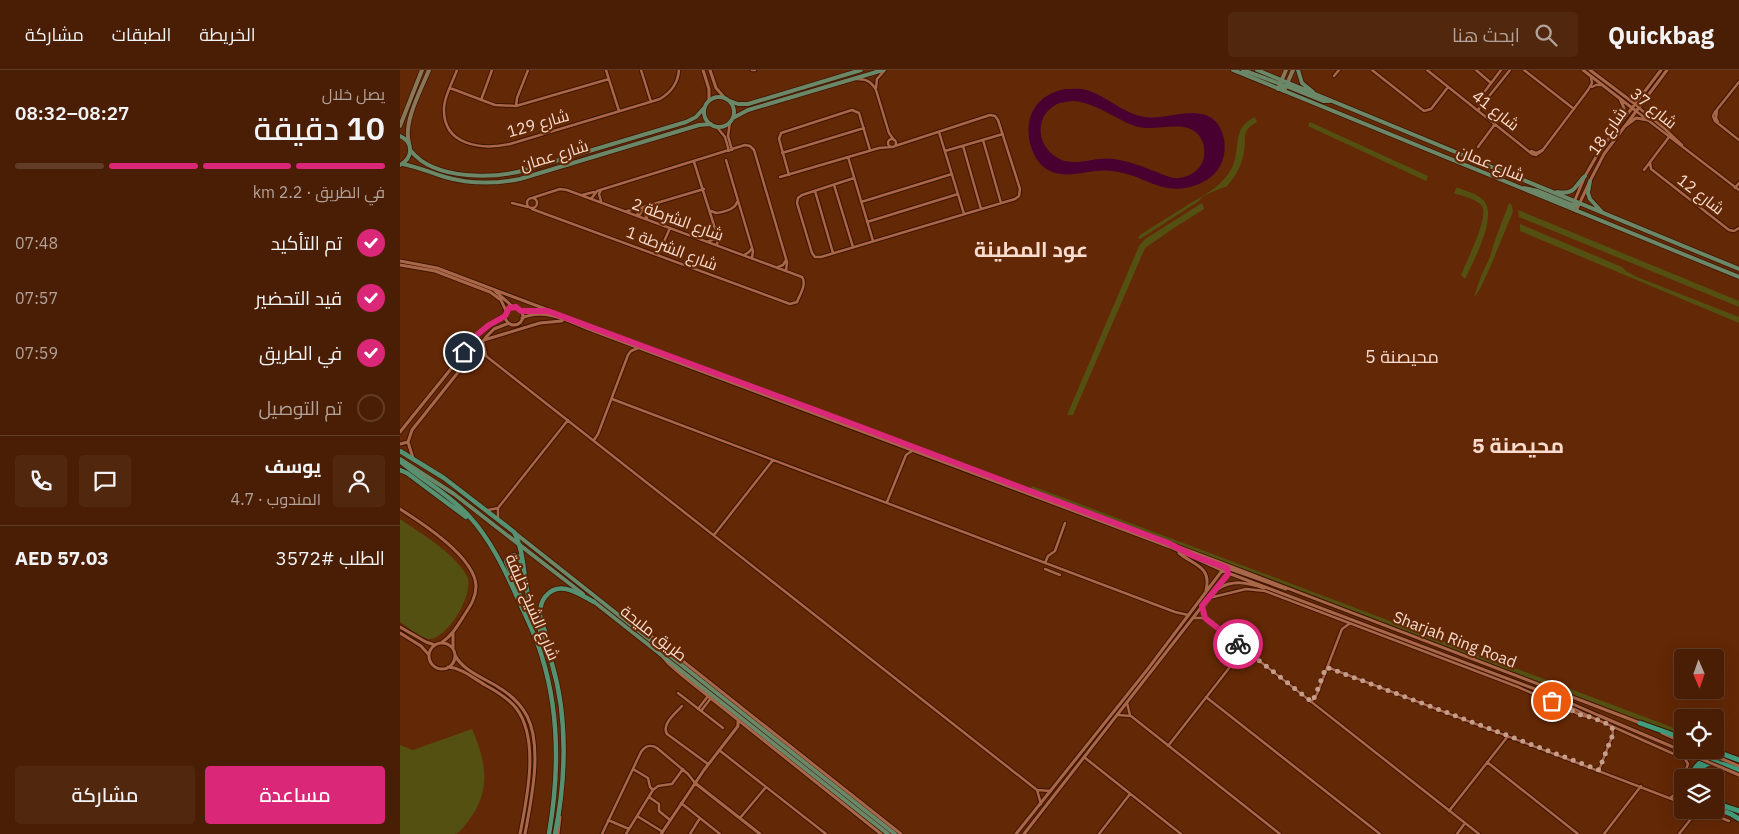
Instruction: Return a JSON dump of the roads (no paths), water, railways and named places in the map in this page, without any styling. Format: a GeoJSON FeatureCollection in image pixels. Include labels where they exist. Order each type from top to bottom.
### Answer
{"type":"FeatureCollection","features":[{"type":"Feature","properties":{"kind":"highway"},"geometry":{"type":"LineString","coordinates":[[400,451],[444,478],[514,532]]}},
{"type":"Feature","properties":{"kind":"highway","name":"شارع الشيخ خليفة"},"geometry":{"type":"LineString","coordinates":[[400,460],[460,507],[479,529],[498,556],[530,627],[544,664],[555,723],[557,748],[556,783],[549,834]]}},
{"type":"Feature","properties":{"kind":"highway"},"geometry":{"type":"LineString","coordinates":[[400,470],[456,508],[479,529]]}},
{"type":"Feature","properties":{"kind":"highway","name":"شارع الشيخ خليفة"},"geometry":{"type":"LineString","coordinates":[[514,532],[520,546],[532,609],[549,653],[556,678],[562,734],[563,769],[556,834]]}},
{"type":"Feature","properties":{"kind":"highway"},"geometry":{"type":"LineString","coordinates":[[525,578],[519,557],[515,555],[508,557],[506,561],[507,566],[530,622],[530,627]]}},
{"type":"Feature","properties":{"kind":"highway"},"geometry":{"type":"LineString","coordinates":[[549,653],[549,645],[540,614],[542,601],[547,594],[558,589],[567,589],[594,602]]}},
{"type":"Feature","properties":{"kind":"highway"},"geometry":{"type":"LineString","coordinates":[[1640,723],[1674,737]]}},
{"type":"Feature","properties":{"kind":"highway"},"geometry":{"type":"LineString","coordinates":[[1724,754],[1739,760]]}},
{"type":"Feature","properties":{"kind":"highway"},"geometry":{"type":"LineString","coordinates":[[1694,769],[1701,761],[1706,759]]}},
{"type":"Feature","properties":{"kind":"highway"},"geometry":{"type":"LineString","coordinates":[[1700,769],[1711,762],[1739,770]]}},
{"type":"Feature","properties":{"kind":"highway"},"geometry":{"type":"LineString","coordinates":[[1724,806],[1739,811]]}},
{"type":"Feature","properties":{"kind":"highway"},"geometry":{"type":"LineString","coordinates":[[1724,811],[1739,819]]}},
{"type":"Feature","properties":{"kind":"main road"},"geometry":{"type":"LineString","coordinates":[[400,126],[422,70]]}},
{"type":"Feature","properties":{"kind":"main road"},"geometry":{"type":"LineString","coordinates":[[402,164],[409,158],[411,151],[407,134],[408,124],[429,70]]}},
{"type":"Feature","properties":{"kind":"main road"},"geometry":{"type":"LineString","coordinates":[[861,70],[748,104],[738,104],[724,97],[717,96],[709,100],[704,108],[706,119],[710,124],[722,127],[748,110],[884,70]]}},
{"type":"Feature","properties":{"kind":"main road","name":"شارع عمان"},"geometry":{"type":"LineString","coordinates":[[1233,70],[1281,87],[1519,188],[1574,207],[1739,277]]}},
{"type":"Feature","properties":{"kind":"main road"},"geometry":{"type":"LineString","coordinates":[[1243,70],[1281,87],[1287,85],[1324,101],[1332,101]]}},
{"type":"Feature","properties":{"kind":"main road","name":"شارع عمان"},"geometry":{"type":"LineString","coordinates":[[1257,70],[1281,87]]}},
{"type":"Feature","properties":{"kind":"main road"},"geometry":{"type":"LineString","coordinates":[[1281,87],[1286,70]]}},
{"type":"Feature","properties":{"kind":"main road"},"geometry":{"type":"LineString","coordinates":[[1287,85],[1293,70]]}},
{"type":"Feature","properties":{"kind":"main road"},"geometry":{"type":"LineString","coordinates":[[1298,70],[1302,83],[1319,96]]}},
{"type":"Feature","properties":{"kind":"main road","name":"شارع عمان"},"geometry":{"type":"LineString","coordinates":[[1281,87],[1287,85],[1332,101],[1551,191],[1574,207]]}},
{"type":"Feature","properties":{"kind":"main road"},"geometry":{"type":"LineString","coordinates":[[730,101],[734,111],[731,120]]}},
{"type":"Feature","properties":{"kind":"main road","name":"شارع عمان"},"geometry":{"type":"LineString","coordinates":[[411,151],[416,157],[427,164],[456,173],[485,176],[506,174],[530,169],[689,121],[696,117],[704,108]]}},
{"type":"Feature","properties":{"kind":"main road","name":"شارع عمان"},"geometry":{"type":"LineString","coordinates":[[402,164],[457,180],[486,183],[506,182],[699,125],[710,124]]}},
{"type":"Feature","properties":{"kind":"main road"},"geometry":{"type":"LineString","coordinates":[[400,136],[409,143]]}},
{"type":"Feature","properties":{"kind":"main road"},"geometry":{"type":"LineString","coordinates":[[1551,191],[1563,193],[1574,190],[1585,176]]}},
{"type":"Feature","properties":{"kind":"main road"},"geometry":{"type":"LineString","coordinates":[[1590,181],[1588,193],[1590,199],[1603,212]]}},
{"type":"Feature","properties":{"kind":"main road","name":"شارع عمان"},"geometry":{"type":"LineString","coordinates":[[1574,207],[1580,203],[1739,268]]}},
{"type":"Feature","properties":{"kind":"main road","name":"طريق مليحة"},"geometry":{"type":"LineString","coordinates":[[400,460],[454,494],[805,769],[890,830]]}},
{"type":"Feature","properties":{"kind":"main road","name":"طريق مليحة"},"geometry":{"type":"LineString","coordinates":[[514,532],[740,709],[895,834]]}},
{"type":"Feature","properties":{"kind":"main road"},"geometry":{"type":"LineString","coordinates":[[771,747],[777,747]]}},
{"type":"Feature","properties":{"kind":"main road"},"geometry":{"type":"LineString","coordinates":[[805,769],[808,776]]}},
{"type":"Feature","properties":{"kind":"street","name":"شارع 129"},"geometry":{"type":"LineString","coordinates":[[457,70],[444,108],[448,126],[459,139],[476,146],[510,144],[663,98],[671,92],[676,83],[679,70]]}},
{"type":"Feature","properties":{"kind":"street"},"geometry":{"type":"LineString","coordinates":[[481,100],[492,70]]}},
{"type":"Feature","properties":{"kind":"street"},"geometry":{"type":"LineString","coordinates":[[516,106],[517,98],[528,70]]}},
{"type":"Feature","properties":{"kind":"street"},"geometry":{"type":"LineString","coordinates":[[606,70],[618,111]]}},
{"type":"Feature","properties":{"kind":"street"},"geometry":{"type":"LineString","coordinates":[[641,70],[650,102]]}},
{"type":"Feature","properties":{"kind":"street"},"geometry":{"type":"LineString","coordinates":[[703,70],[709,100]]}},
{"type":"Feature","properties":{"kind":"street"},"geometry":{"type":"LineString","coordinates":[[710,70],[716,88],[724,97]]}},
{"type":"Feature","properties":{"kind":"street"},"geometry":{"type":"LineString","coordinates":[[876,90],[877,79],[884,70]]}},
{"type":"Feature","properties":{"kind":"street"},"geometry":{"type":"LineString","coordinates":[[1334,76],[1338,70]]}},
{"type":"Feature","properties":{"kind":"street"},"geometry":{"type":"LineString","coordinates":[[1372,70],[1424,111],[1431,108],[1448,87]]}},
{"type":"Feature","properties":{"kind":"street","name":"شارع 41"},"geometry":{"type":"LineString","coordinates":[[1427,70],[1495,124],[1536,153],[1544,148],[1574,109]]}},
{"type":"Feature","properties":{"kind":"street"},"geometry":{"type":"LineString","coordinates":[[1476,70],[1492,83]]}},
{"type":"Feature","properties":{"kind":"street"},"geometry":{"type":"LineString","coordinates":[[1484,102],[1479,98],[1501,70]]}},
{"type":"Feature","properties":{"kind":"street"},"geometry":{"type":"LineString","coordinates":[[1478,110],[1510,70]]}},
{"type":"Feature","properties":{"kind":"street"},"geometry":{"type":"LineString","coordinates":[[1524,70],[1574,109],[1592,83],[1591,76]]}},
{"type":"Feature","properties":{"kind":"street","name":"شارع 37"},"geometry":{"type":"LineString","coordinates":[[1583,70],[1634,106]]}},
{"type":"Feature","properties":{"kind":"street","name":"شارع 37"},"geometry":{"type":"LineString","coordinates":[[1590,70],[1665,129],[1685,148]]}},
{"type":"Feature","properties":{"kind":"street","name":"شارع 18"},"geometry":{"type":"LineString","coordinates":[[1574,207],[1585,176],[1603,145],[1661,70]]}},
{"type":"Feature","properties":{"kind":"street","name":"شارع 18"},"geometry":{"type":"LineString","coordinates":[[1574,207],[1580,203],[1604,154],[1667,70]]}},
{"type":"Feature","properties":{"kind":"street"},"geometry":{"type":"LineString","coordinates":[[450,88],[500,106],[516,106],[609,79]]}},
{"type":"Feature","properties":{"kind":"street"},"geometry":{"type":"LineString","coordinates":[[852,79],[868,80],[876,90],[889,130],[897,144],[896,146]]}},
{"type":"Feature","properties":{"kind":"street"},"geometry":{"type":"LineString","coordinates":[[1494,79],[1499,84]]}},
{"type":"Feature","properties":{"kind":"street"},"geometry":{"type":"LineString","coordinates":[[1739,82],[1719,108],[1716,118],[1720,125],[1739,140]]}},
{"type":"Feature","properties":{"kind":"street"},"geometry":{"type":"LineString","coordinates":[[1588,90],[1595,85],[1603,85]]}},
{"type":"Feature","properties":{"kind":"street"},"geometry":{"type":"LineString","coordinates":[[1618,96],[1624,108],[1623,120]]}},
{"type":"Feature","properties":{"kind":"street","name":"شارع 37"},"geometry":{"type":"LineString","coordinates":[[1638,109],[1669,137],[1739,190]]}},
{"type":"Feature","properties":{"kind":"street"},"geometry":{"type":"LineString","coordinates":[[789,175],[779,138],[783,132],[851,111],[855,110],[859,113],[870,150]]}},
{"type":"Feature","properties":{"kind":"street"},"geometry":{"type":"LineString","coordinates":[[780,177],[870,150],[896,146],[986,117],[995,118],[1000,125],[1017,184],[1018,194],[1011,200],[982,209],[825,256],[816,255],[811,248],[797,201],[802,195],[854,178]]}},
{"type":"Feature","properties":{"kind":"street"},"geometry":{"type":"LineString","coordinates":[[1624,127],[1628,126],[1636,118],[1648,120]]}},
{"type":"Feature","properties":{"kind":"street"},"geometry":{"type":"LineString","coordinates":[[722,153],[728,142],[731,120]]}},
{"type":"Feature","properties":{"kind":"street"},"geometry":{"type":"LineString","coordinates":[[1478,147],[1495,124]]}},
{"type":"Feature","properties":{"kind":"street"},"geometry":{"type":"LineString","coordinates":[[716,126],[722,132],[731,151]]}},
{"type":"Feature","properties":{"kind":"street"},"geometry":{"type":"LineString","coordinates":[[782,153],[864,128]]}},
{"type":"Feature","properties":{"kind":"street"},"geometry":{"type":"LineString","coordinates":[[889,130],[890,147]]}},
{"type":"Feature","properties":{"kind":"street"},"geometry":{"type":"LineString","coordinates":[[939,132],[964,214]]}},
{"type":"Feature","properties":{"kind":"street"},"geometry":{"type":"LineString","coordinates":[[945,151],[1002,134]]}},
{"type":"Feature","properties":{"kind":"street"},"geometry":{"type":"LineString","coordinates":[[1650,162],[1651,169],[1644,170],[1650,162],[1669,137]]}},
{"type":"Feature","properties":{"kind":"street"},"geometry":{"type":"LineString","coordinates":[[983,140],[1001,203]]}},
{"type":"Feature","properties":{"kind":"street"},"geometry":{"type":"LineString","coordinates":[[878,148],[889,141],[907,142]]}},
{"type":"Feature","properties":{"kind":"street"},"geometry":{"type":"LineString","coordinates":[[728,142],[740,148],[750,148],[755,154],[792,273]]}},
{"type":"Feature","properties":{"kind":"street"},"geometry":{"type":"LineString","coordinates":[[963,146],[982,209]]}},
{"type":"Feature","properties":{"kind":"street"},"geometry":{"type":"LineString","coordinates":[[580,194],[740,148]]}},
{"type":"Feature","properties":{"kind":"street"},"geometry":{"type":"LineString","coordinates":[[848,157],[873,241]]}},
{"type":"Feature","properties":{"kind":"street"},"geometry":{"type":"LineString","coordinates":[[726,160],[752,249],[758,261]]}},
{"type":"Feature","properties":{"kind":"street"},"geometry":{"type":"LineString","coordinates":[[695,162],[717,236],[724,248]]}},
{"type":"Feature","properties":{"kind":"street","name":"شارع 12"},"geometry":{"type":"LineString","coordinates":[[1651,169],[1729,230],[1734,231],[1739,228]]}},
{"type":"Feature","properties":{"kind":"street"},"geometry":{"type":"LineString","coordinates":[[861,202],[952,174]]}},
{"type":"Feature","properties":{"kind":"street"},"geometry":{"type":"LineString","coordinates":[[1735,188],[1739,183]]}},
{"type":"Feature","properties":{"kind":"street"},"geometry":{"type":"LineString","coordinates":[[834,185],[853,247]]}},
{"type":"Feature","properties":{"kind":"street","name":"شارع الشرطة 2"},"geometry":{"type":"LineString","coordinates":[[532,198],[562,189],[580,194],[785,270],[804,279]]}},
{"type":"Feature","properties":{"kind":"street"},"geometry":{"type":"LineString","coordinates":[[625,211],[704,189]]}},
{"type":"Feature","properties":{"kind":"street"},"geometry":{"type":"LineString","coordinates":[[593,199],[599,190]]}},
{"type":"Feature","properties":{"kind":"street"},"geometry":{"type":"LineString","coordinates":[[599,190],[601,203]]}},
{"type":"Feature","properties":{"kind":"street"},"geometry":{"type":"LineString","coordinates":[[815,191],[833,253]]}},
{"type":"Feature","properties":{"kind":"street"},"geometry":{"type":"LineString","coordinates":[[867,222],[958,194]]}},
{"type":"Feature","properties":{"kind":"street"},"geometry":{"type":"LineString","coordinates":[[527,202],[531,208],[542,195]]}},
{"type":"Feature","properties":{"kind":"street"},"geometry":{"type":"LineString","coordinates":[[512,203],[520,204],[532,198],[542,212]]}},
{"type":"Feature","properties":{"kind":"street"},"geometry":{"type":"LineString","coordinates":[[710,210],[716,214],[733,208],[736,206],[737,200]]}},
{"type":"Feature","properties":{"kind":"street","name":"شارع الشرطة 1"},"geometry":{"type":"LineString","coordinates":[[520,204],[790,304],[797,302],[804,285],[804,279]]}},
{"type":"Feature","properties":{"kind":"street"},"geometry":{"type":"LineString","coordinates":[[638,216],[645,206]]}},
{"type":"Feature","properties":{"kind":"street"},"geometry":{"type":"LineString","coordinates":[[645,206],[644,213],[647,219]]}},
{"type":"Feature","properties":{"kind":"street"},"geometry":{"type":"LineString","coordinates":[[638,216],[640,208]]}},
{"type":"Feature","properties":{"kind":"street"},"geometry":{"type":"LineString","coordinates":[[659,255],[669,227]]}},
{"type":"Feature","properties":{"kind":"street"},"geometry":{"type":"LineString","coordinates":[[707,242],[717,236]]}},
{"type":"Feature","properties":{"kind":"street"},"geometry":{"type":"LineString","coordinates":[[715,245],[717,236]]}},
{"type":"Feature","properties":{"kind":"street"},"geometry":{"type":"LineString","coordinates":[[743,255],[752,249]]}},
{"type":"Feature","properties":{"kind":"street"},"geometry":{"type":"LineString","coordinates":[[750,258],[752,249]]}},
{"type":"Feature","properties":{"kind":"street"},"geometry":{"type":"LineString","coordinates":[[775,267],[783,265],[787,261]]}},
{"type":"Feature","properties":{"kind":"street"},"geometry":{"type":"LineString","coordinates":[[785,270],[787,261]]}},
{"type":"Feature","properties":{"kind":"street"},"geometry":{"type":"LineString","coordinates":[[400,263],[437,268],[1288,589]]}},
{"type":"Feature","properties":{"kind":"street"},"geometry":{"type":"LineString","coordinates":[[400,263],[434,272],[490,292],[501,300],[509,323]]}},
{"type":"Feature","properties":{"kind":"street"},"geometry":{"type":"LineString","coordinates":[[490,288],[513,307],[521,311],[554,312]]}},
{"type":"Feature","properties":{"kind":"street"},"geometry":{"type":"LineString","coordinates":[[401,431],[478,334],[513,307]]}},
{"type":"Feature","properties":{"kind":"street"},"geometry":{"type":"LineString","coordinates":[[521,311],[522,318]]}},
{"type":"Feature","properties":{"kind":"street"},"geometry":{"type":"LineString","coordinates":[[413,458],[408,442],[412,430],[494,328],[509,323],[517,324],[522,318],[542,314],[913,450],[1177,550],[1223,571],[1228,570],[1288,589]]}},
{"type":"Feature","properties":{"kind":"street"},"geometry":{"type":"LineString","coordinates":[[483,341],[545,322],[568,322]]}},
{"type":"Feature","properties":{"kind":"street"},"geometry":{"type":"LineString","coordinates":[[483,341],[486,356]]}},
{"type":"Feature","properties":{"kind":"street"},"geometry":{"type":"LineString","coordinates":[[594,440],[628,355],[634,349],[639,348]]}},
{"type":"Feature","properties":{"kind":"street"},"geometry":{"type":"LineString","coordinates":[[472,355],[486,356],[1037,790],[1051,791]]}},
{"type":"Feature","properties":{"kind":"street"},"geometry":{"type":"LineString","coordinates":[[612,399],[1175,612],[1184,615],[1189,614]]}},
{"type":"Feature","properties":{"kind":"street"},"geometry":{"type":"LineString","coordinates":[[498,519],[498,508],[568,420]]}},
{"type":"Feature","properties":{"kind":"street"},"geometry":{"type":"LineString","coordinates":[[400,444],[408,442]]}},
{"type":"Feature","properties":{"kind":"street"},"geometry":{"type":"LineString","coordinates":[[902,446],[906,455]]}},
{"type":"Feature","properties":{"kind":"street"},"geometry":{"type":"LineString","coordinates":[[887,502],[906,455],[913,450]]}},
{"type":"Feature","properties":{"kind":"street"},"geometry":{"type":"LineString","coordinates":[[714,535],[773,460]]}},
{"type":"Feature","properties":{"kind":"street"},"geometry":{"type":"LineString","coordinates":[[487,510],[498,508]]}},
{"type":"Feature","properties":{"kind":"street"},"geometry":{"type":"LineString","coordinates":[[400,509],[448,545],[469,566],[474,575],[476,585],[475,596],[454,633],[441,643],[435,645],[429,656]]}},
{"type":"Feature","properties":{"kind":"street"},"geometry":{"type":"LineString","coordinates":[[1045,562],[1048,556],[1054,552],[1065,524]]}},
{"type":"Feature","properties":{"kind":"street"},"geometry":{"type":"LineString","coordinates":[[1168,543],[1194,556],[1286,594],[1552,696],[1739,775]]}},
{"type":"Feature","properties":{"kind":"street"},"geometry":{"type":"LineString","coordinates":[[1177,550],[1200,566],[1205,572],[1208,584],[1204,596]]}},
{"type":"Feature","properties":{"kind":"street"},"geometry":{"type":"LineString","coordinates":[[1055,573],[1057,567]]}},
{"type":"Feature","properties":{"kind":"street"},"geometry":{"type":"LineString","coordinates":[[1045,569],[1060,576]]}},
{"type":"Feature","properties":{"kind":"street"},"geometry":{"type":"LineString","coordinates":[[1024,834],[1208,599],[1228,570]]}},
{"type":"Feature","properties":{"kind":"street"},"geometry":{"type":"LineString","coordinates":[[1016,834],[1223,571]]}},
{"type":"Feature","properties":{"kind":"street"},"geometry":{"type":"LineString","coordinates":[[1211,595],[1222,586],[1236,582],[1286,594]]}},
{"type":"Feature","properties":{"kind":"street"},"geometry":{"type":"LineString","coordinates":[[1208,599],[1242,589],[1256,589],[1518,687],[1583,716],[1591,717]]}},
{"type":"Feature","properties":{"kind":"street","name":"Sharjah Ring Road"},"geometry":{"type":"LineString","coordinates":[[1288,589],[1640,723]]}},
{"type":"Feature","properties":{"kind":"street"},"geometry":{"type":"LineString","coordinates":[[1202,606],[1205,618]]}},
{"type":"Feature","properties":{"kind":"street"},"geometry":{"type":"LineString","coordinates":[[1175,612],[1181,616],[1182,623]]}},
{"type":"Feature","properties":{"kind":"street"},"geometry":{"type":"LineString","coordinates":[[1193,618],[1205,618],[1478,834]]}},
{"type":"Feature","properties":{"kind":"street"},"geometry":{"type":"LineString","coordinates":[[1340,619],[1342,629]]}},
{"type":"Feature","properties":{"kind":"street"},"geometry":{"type":"LineString","coordinates":[[1312,702],[1342,629],[1350,623]]}},
{"type":"Feature","properties":{"kind":"street"},"geometry":{"type":"LineString","coordinates":[[400,627],[435,645]]}},
{"type":"Feature","properties":{"kind":"street"},"geometry":{"type":"LineString","coordinates":[[400,633],[424,648],[434,666],[440,669],[448,667],[462,670],[504,696],[515,707],[525,725],[528,739],[529,770],[520,834]]}},
{"type":"Feature","properties":{"kind":"street"},"geometry":{"type":"LineString","coordinates":[[454,633],[453,649],[455,655],[464,666],[513,698],[523,709],[530,723],[534,738],[534,764],[525,834]]}},
{"type":"Feature","properties":{"kind":"street"},"geometry":{"type":"LineString","coordinates":[[441,643],[453,649]]}},
{"type":"Feature","properties":{"kind":"street"},"geometry":{"type":"LineString","coordinates":[[1168,746],[1244,648]]}},
{"type":"Feature","properties":{"kind":"street"},"geometry":{"type":"LineString","coordinates":[[448,667],[453,662],[455,655]]}},
{"type":"Feature","properties":{"kind":"street"},"geometry":{"type":"LineString","coordinates":[[663,656],[668,663],[709,697],[881,834]]}},
{"type":"Feature","properties":{"kind":"street"},"geometry":{"type":"LineString","coordinates":[[1326,667],[1674,800]]}},
{"type":"Feature","properties":{"kind":"street"},"geometry":{"type":"LineString","coordinates":[[678,693],[723,728]]}},
{"type":"Feature","properties":{"kind":"street"},"geometry":{"type":"LineString","coordinates":[[1552,696],[1558,701],[1591,717],[1685,759],[1686,769]]}},
{"type":"Feature","properties":{"kind":"street"},"geometry":{"type":"LineString","coordinates":[[700,710],[709,697]]}},
{"type":"Feature","properties":{"kind":"street"},"geometry":{"type":"LineString","coordinates":[[1206,697],[1380,834]]}},
{"type":"Feature","properties":{"kind":"street"},"geometry":{"type":"LineString","coordinates":[[1127,702],[1127,708],[1131,716],[1280,834]]}},
{"type":"Feature","properties":{"kind":"street"},"geometry":{"type":"LineString","coordinates":[[682,706],[666,725],[665,731],[708,764]]}},
{"type":"Feature","properties":{"kind":"street"},"geometry":{"type":"LineString","coordinates":[[1116,716],[1122,714],[1131,716]]}},
{"type":"Feature","properties":{"kind":"street"},"geometry":{"type":"LineString","coordinates":[[737,719],[738,726]]}},
{"type":"Feature","properties":{"kind":"street"},"geometry":{"type":"LineString","coordinates":[[637,816],[662,833],[708,764],[738,726],[744,725]]}},
{"type":"Feature","properties":{"kind":"street"},"geometry":{"type":"LineString","coordinates":[[1599,770],[1613,734],[1612,726]]}},
{"type":"Feature","properties":{"kind":"street"},"geometry":{"type":"LineString","coordinates":[[1613,734],[1620,730]]}},
{"type":"Feature","properties":{"kind":"street"},"geometry":{"type":"LineString","coordinates":[[1449,811],[1508,736]]}},
{"type":"Feature","properties":{"kind":"street"},"geometry":{"type":"LineString","coordinates":[[602,834],[642,750],[650,746],[657,748],[683,769],[695,783],[760,834]]}},
{"type":"Feature","properties":{"kind":"street"},"geometry":{"type":"LineString","coordinates":[[719,750],[826,834]]}},
{"type":"Feature","properties":{"kind":"street"},"geometry":{"type":"LineString","coordinates":[[1084,757],[1181,834]]}},
{"type":"Feature","properties":{"kind":"street"},"geometry":{"type":"LineString","coordinates":[[1722,759],[1739,766]]}},
{"type":"Feature","properties":{"kind":"street"},"geometry":{"type":"LineString","coordinates":[[1487,762],[1572,832],[1578,834]]}},
{"type":"Feature","properties":{"kind":"street"},"geometry":{"type":"LineString","coordinates":[[633,769],[648,778],[650,787],[653,790]]}},
{"type":"Feature","properties":{"kind":"street"},"geometry":{"type":"LineString","coordinates":[[626,834],[653,790],[658,786],[672,784],[683,769]]}},
{"type":"Feature","properties":{"kind":"street"},"geometry":{"type":"LineString","coordinates":[[740,818],[767,786]]}},
{"type":"Feature","properties":{"kind":"street"},"geometry":{"type":"LineString","coordinates":[[1604,834],[1641,786]]}},
{"type":"Feature","properties":{"kind":"street"},"geometry":{"type":"LineString","coordinates":[[1037,790],[1040,804]]}},
{"type":"Feature","properties":{"kind":"street"},"geometry":{"type":"LineString","coordinates":[[1099,834],[1130,794]]}},
{"type":"Feature","properties":{"kind":"street"},"geometry":{"type":"LineString","coordinates":[[1670,798],[1674,795]]}},
{"type":"Feature","properties":{"kind":"street"},"geometry":{"type":"LineString","coordinates":[[648,797],[659,804],[658,811],[670,820]]}},
{"type":"Feature","properties":{"kind":"street"},"geometry":{"type":"LineString","coordinates":[[681,803],[720,834]]}},
{"type":"Feature","properties":{"kind":"street"},"geometry":{"type":"LineString","coordinates":[[690,834],[700,818]]}},
{"type":"Feature","properties":{"kind":"street"},"geometry":{"type":"LineString","coordinates":[[1724,818],[1729,820]]}},
{"type":"Feature","properties":{"kind":"street"},"geometry":{"type":"LineString","coordinates":[[1679,834],[1692,819]]}},
{"type":"Feature","properties":{"kind":"street"},"geometry":{"type":"LineString","coordinates":[[608,820],[629,829]]}},
{"type":"Feature","properties":{"kind":"street"},"geometry":{"type":"LineString","coordinates":[[1457,834],[1465,824]]}},
{"type":"Feature","properties":{"kind":"street"},"geometry":{"type":"LineString","coordinates":[[890,830],[901,834]]}},
{"type":"Feature","properties":{"kind":"district","name":"عود المطينة"},"geometry":{"type":"Point","coordinates":[1031,250]}},
{"type":"Feature","properties":{"kind":"district","name":"محيصنة 5"},"geometry":{"type":"Point","coordinates":[1402,357]}},
{"type":"Feature","properties":{"kind":"district","name":"محيصنة 5"},"geometry":{"type":"Point","coordinates":[1518,446]}}]}
